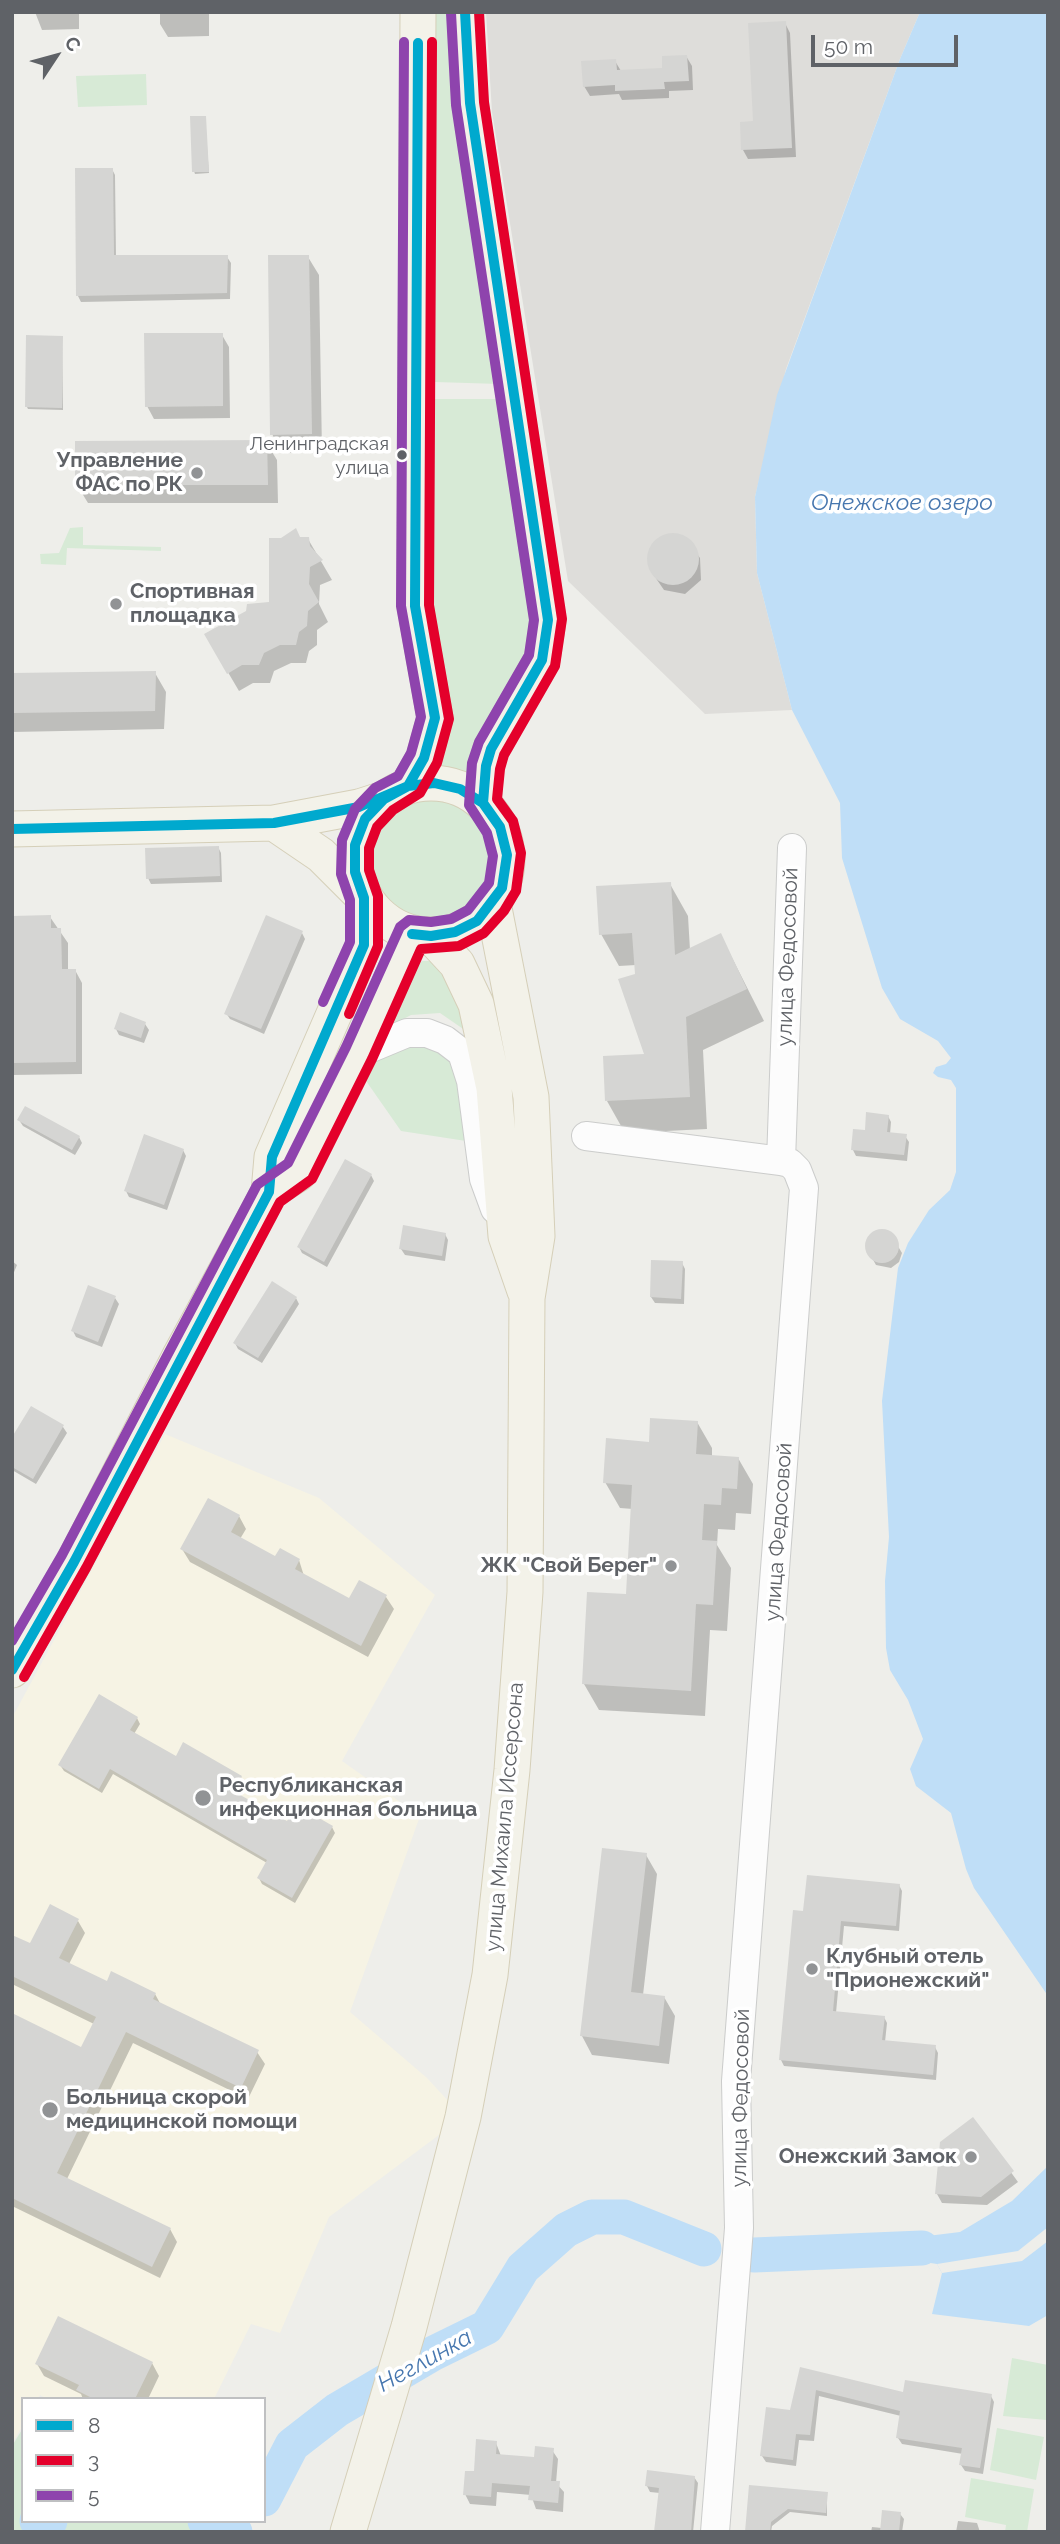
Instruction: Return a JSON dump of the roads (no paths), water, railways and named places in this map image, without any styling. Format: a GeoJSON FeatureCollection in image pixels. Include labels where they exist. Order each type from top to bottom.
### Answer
{"type":"FeatureCollection","features":[{"type":"Feature","properties":{"kind":"main road"},"geometry":{"type":"LineString","coordinates":[[12,1670],[74,1562],[181,1354],[269,1192],[272,1157],[364,945],[365,898],[355,872],[355,845],[365,819],[396,792],[425,758],[435,718],[415,606],[418,12]]}},
{"type":"Feature","properties":{"kind":"main road"},"geometry":{"type":"LineString","coordinates":[[465,12],[472,116],[548,620],[542,660],[491,749],[486,766],[482,803]]}},
{"type":"Feature","properties":{"kind":"main road"},"geometry":{"type":"LineString","coordinates":[[12,829],[274,823],[359,807],[396,792],[434,783],[460,789],[482,803],[500,827],[507,855],[502,888],[494,903],[477,921],[455,932],[421,935],[393,926],[377,914],[365,898],[321,855],[274,823]]}},
{"type":"Feature","properties":{"kind":"main road","name":"улица Михаила Иссерсона"},"geometry":{"type":"LineString","coordinates":[[348,2532],[409,2328],[463,2117],[490,1975],[512,1770],[525,1592],[527,1298],[537,1236],[531,1097],[494,903]]}},
{"type":"Feature","properties":{"kind":"main road"},"geometry":{"type":"LineString","coordinates":[[269,1192],[299,1172],[421,935]]}},
{"type":"Feature","properties":{"kind":"main road","name":"улица Михаила Иссерсона"},"geometry":{"type":"LineString","coordinates":[[421,935],[457,964],[475,1004],[494,1088],[506,1236],[527,1298]]}},
{"type":"Feature","properties":{"kind":"street","name":"улица Федосовой"},"geometry":{"type":"LineString","coordinates":[[715,2532],[739,2228],[736,2081],[805,1201],[802,1178],[790,1163],[781,1161],[792,848]]}},
{"type":"Feature","properties":{"kind":"street"},"geometry":{"type":"LineString","coordinates":[[359,1053],[407,1033],[427,1033],[445,1040],[462,1053],[471,1081],[484,1179],[506,1236]]}},
{"type":"Feature","properties":{"kind":"street"},"geometry":{"type":"LineString","coordinates":[[586,1136],[781,1161]]}},
{"type":"Feature","properties":{"kind":"water","name":"Онежское озеро"},"geometry":{"type":"Polygon","coordinates":[[[920,12],[1048,12],[1048,1996],[974,1888],[951,1813],[916,1786],[910,1769],[923,1739],[908,1700],[890,1670],[886,1648],[885,1581],[889,1537],[882,1401],[898,1268],[908,1243],[929,1210],[950,1190],[956,1172],[956,1088],[951,1080],[933,1073],[936,1067],[946,1064],[951,1058],[938,1041],[900,1019],[882,988],[842,858],[840,803],[792,710],[757,573],[755,497],[777,395],[900,59],[920,12]]]}},
{"type":"Feature","properties":{"kind":"water"},"geometry":{"type":"Polygon","coordinates":[[[1048,2166],[1048,2315],[1029,2326],[932,2314],[942,2273],[937,2264],[898,2258],[876,2249],[878,2242],[960,2232],[1012,2201],[1048,2166]]]}},
{"type":"Feature","properties":{"kind":"waterway","name":"Неглинка"},"geometry":{"type":"LineString","coordinates":[[266,2495],[292,2445],[337,2410],[434,2353],[487,2327],[523,2268],[566,2230],[592,2217],[624,2217],[704,2249]]}},
{"type":"Feature","properties":{"kind":"waterway","name":"Неглинка"},"geometry":{"type":"LineString","coordinates":[[754,2255],[922,2248]]}},
{"type":"Feature","properties":{"kind":"waterway","name":"Неглинка"},"geometry":{"type":"LineString","coordinates":[[44,2523],[48,2523]]}},
{"type":"Feature","properties":{"kind":"waterway","name":"Неглинка"},"geometry":{"type":"LineString","coordinates":[[210,2523],[235,2532]]}},
{"type":"Feature","properties":{"kind":"place","name":"Ленинградская улица"},"geometry":{"type":"Point","coordinates":[402,455]}},
{"type":"Feature","properties":{"kind":"place","name":"Управление ФАС по РК"},"geometry":{"type":"Point","coordinates":[197,473]}},
{"type":"Feature","properties":{"kind":"place","name":"Спортивная площадка"},"geometry":{"type":"Point","coordinates":[116,604]}},
{"type":"Feature","properties":{"kind":"place","name":"ЖК \"Свой Берег\""},"geometry":{"type":"Point","coordinates":[671,1566]}},
{"type":"Feature","properties":{"kind":"place","name":"Республиканская инфекционная больница"},"geometry":{"type":"Point","coordinates":[203,1798]}},
{"type":"Feature","properties":{"kind":"place","name":"Клубный отель \"Прионежский\""},"geometry":{"type":"Point","coordinates":[812,1969]}},
{"type":"Feature","properties":{"kind":"place","name":"Больница скорой медицинской помощи"},"geometry":{"type":"Point","coordinates":[50,2110]}},
{"type":"Feature","properties":{"kind":"place","name":"Онежский Замок"},"geometry":{"type":"Point","coordinates":[971,2157]}}]}
